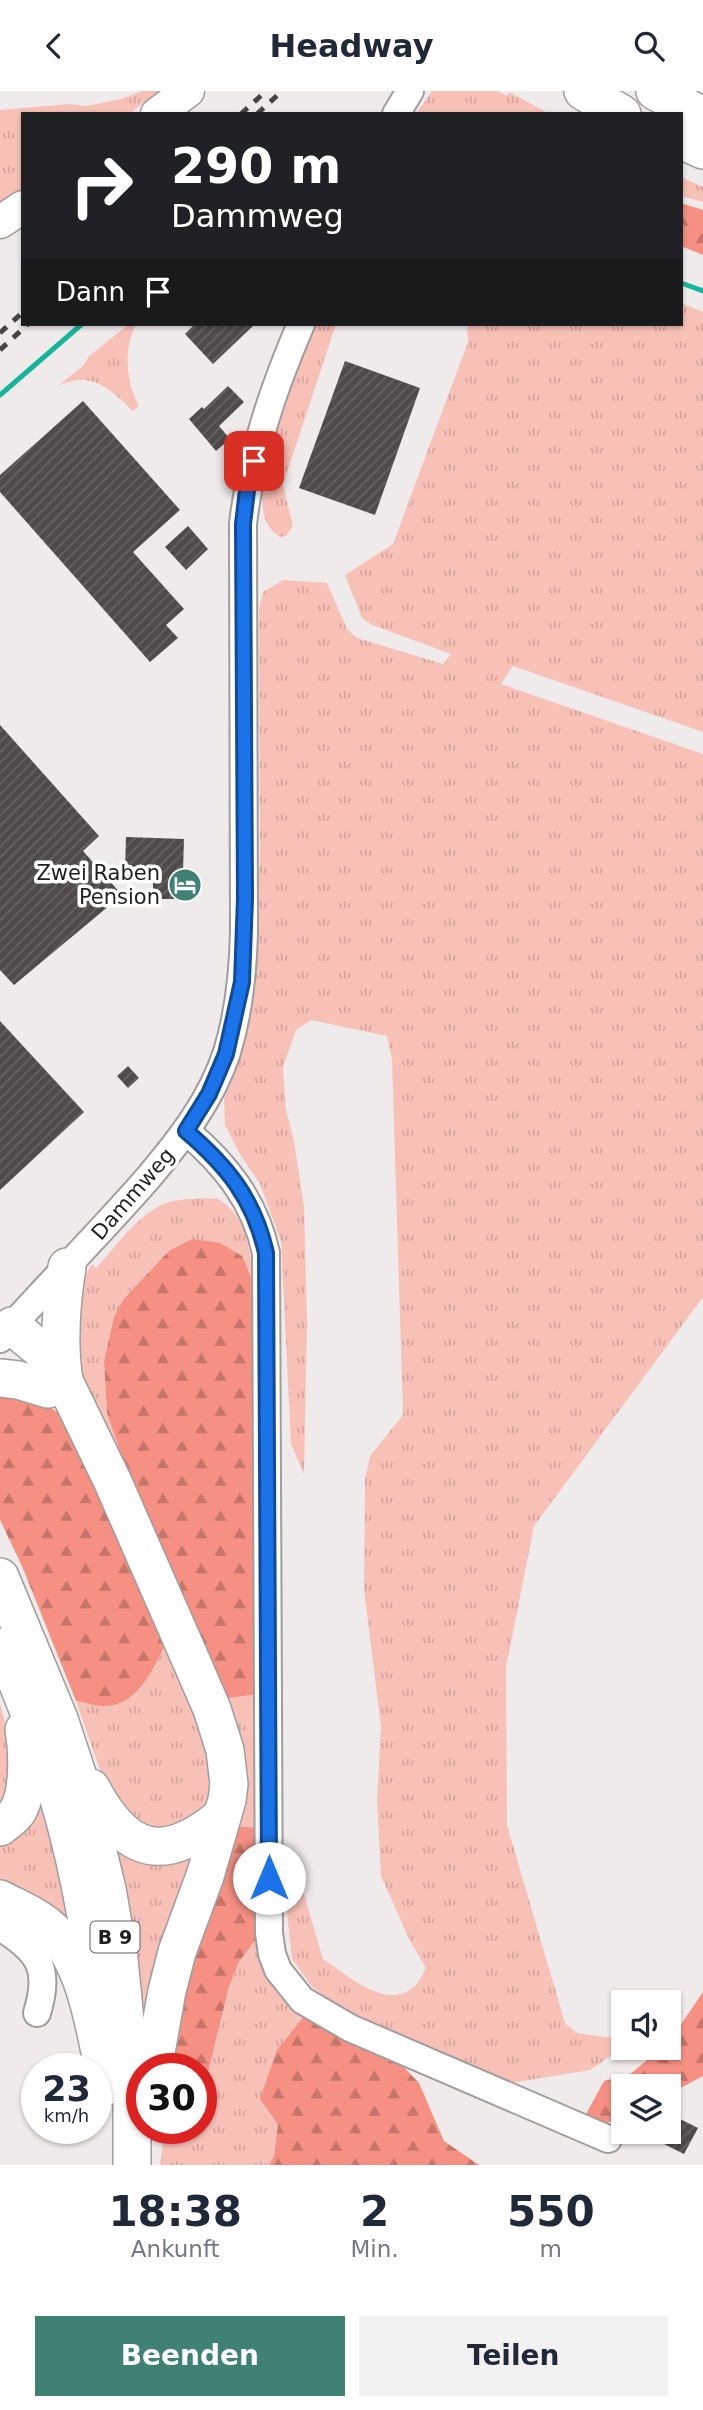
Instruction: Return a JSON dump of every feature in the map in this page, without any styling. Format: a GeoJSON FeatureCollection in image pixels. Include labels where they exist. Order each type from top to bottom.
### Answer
{"type":"FeatureCollection","features":[{"type":"Feature","properties":{"kind":"highway"},"geometry":{"type":"LineString","coordinates":[[583,91],[619,112]]}},
{"type":"Feature","properties":{"kind":"highway"},"geometry":{"type":"LineString","coordinates":[[654,91],[703,116]]}},
{"type":"Feature","properties":{"kind":"highway"},"geometry":{"type":"LineString","coordinates":[[683,141],[703,150]]}},
{"type":"Feature","properties":{"kind":"highway"},"geometry":{"type":"LineString","coordinates":[[56,1385],[61,1359],[61,1313],[68,1267]]}},
{"type":"Feature","properties":{"kind":"highway"},"geometry":{"type":"LineString","coordinates":[[6,1333],[21,1352],[56,1385],[81,1419],[112,1480],[212,1709],[225,1750],[228,1767],[227,1800],[205,1875],[177,1952],[156,2053]]}},
{"type":"Feature","properties":{"kind":"highway"},"geometry":{"type":"LineString","coordinates":[[0,1378],[56,1385]]}},
{"type":"Feature","properties":{"kind":"highway","name":"B 9"},"geometry":{"type":"LineString","coordinates":[[0,1577],[59,1719],[83,1792],[107,1889],[119,1959],[132,2101],[123,2164]]}},
{"type":"Feature","properties":{"kind":"highway"},"geometry":{"type":"LineString","coordinates":[[0,1827],[16,1812],[26,1784],[25,1736],[6,1654]]}},
{"type":"Feature","properties":{"kind":"highway","name":"B 9"},"geometry":{"type":"LineString","coordinates":[[6,1654],[47,1759],[78,1875],[99,2000],[104,2053]]}},
{"type":"Feature","properties":{"kind":"highway"},"geometry":{"type":"LineString","coordinates":[[59,1719],[98,1802],[115,1826],[135,1841],[171,1846],[199,1834],[222,1816]]}},
{"type":"Feature","properties":{"kind":"highway"},"geometry":{"type":"LineString","coordinates":[[0,1899],[40,1920],[52,1930],[70,1954],[87,1999],[99,2053]]}},
{"type":"Feature","properties":{"kind":"highway","name":"B 9"},"geometry":{"type":"LineString","coordinates":[[112,2110],[123,2164]]}},
{"type":"Feature","properties":{"kind":"highway"},"geometry":{"type":"LineString","coordinates":[[123,2164],[132,2144]]}},
{"type":"Feature","properties":{"kind":"main road"},"geometry":{"type":"LineString","coordinates":[[160,112],[188,91]]}},
{"type":"Feature","properties":{"kind":"main road"},"geometry":{"type":"LineString","coordinates":[[0,222],[21,208]]}},
{"type":"Feature","properties":{"kind":"street"},"geometry":{"type":"LineString","coordinates":[[397,112],[410,91]]}},
{"type":"Feature","properties":{"kind":"street","name":"Dammweg"},"geometry":{"type":"LineString","coordinates":[[6,1333],[132,1197],[186,1131],[209,1094],[226,1054],[242,982],[245,898],[243,524],[248,482],[270,398],[300,326]]}},
{"type":"Feature","properties":{"kind":"street"},"geometry":{"type":"LineString","coordinates":[[186,1131],[212,1153],[238,1187],[256,1220],[266,1253],[269,1933],[278,1970],[302,2000],[350,2028],[608,2139]]}},
{"type":"Feature","properties":{"kind":"street"},"geometry":{"type":"LineString","coordinates":[[0,1927],[18,1939],[35,1956],[44,1972],[43,1994],[37,2013]]}},
{"type":"Feature","properties":{"kind":"green space"},"geometry":{"type":"Polygon","coordinates":[[[142,91],[163,91],[132,112],[21,112],[21,191],[0,205],[0,110],[70,104],[87,106],[121,99],[142,91]]]}},
{"type":"Feature","properties":{"kind":"green space"},"geometry":{"type":"Polygon","coordinates":[[[432,91],[498,91],[507,96],[509,92],[546,112],[417,112],[432,91]]]}},
{"type":"Feature","properties":{"kind":"green space"},"geometry":{"type":"Polygon","coordinates":[[[683,178],[703,187],[703,202],[683,197],[683,178]]]}},
{"type":"Feature","properties":{"kind":"green space"},"geometry":{"type":"Polygon","coordinates":[[[683,204],[703,210],[703,255],[683,247],[683,204]]]}},
{"type":"Feature","properties":{"kind":"green space"},"geometry":{"type":"Polygon","coordinates":[[[683,304],[703,312],[703,732],[513,666],[501,684],[703,754],[703,1297],[534,1526],[506,1668],[507,1825],[565,2023],[577,2033],[611,2038],[611,2056],[590,2070],[511,2083],[395,2034],[338,2006],[312,1987],[292,1959],[282,1865],[294,1860],[323,1959],[368,1988],[392,1995],[404,1993],[415,1986],[426,1968],[409,1939],[381,1876],[377,1800],[381,1727],[364,1590],[365,1479],[370,1456],[403,1415],[392,1060],[387,1036],[311,1020],[296,1030],[283,1067],[286,1110],[294,1141],[304,1207],[307,1320],[304,1474],[291,1444],[281,1241],[260,1184],[225,1125],[224,1099],[238,1052],[254,971],[260,857],[259,609],[263,592],[283,580],[327,583],[347,629],[357,638],[443,664],[451,654],[372,625],[362,618],[345,575],[393,544],[468,342],[467,326],[683,326],[683,304]]]}},
{"type":"Feature","properties":{"kind":"green space"},"geometry":{"type":"Polygon","coordinates":[[[126,326],[135,326],[129,344],[128,365],[131,387],[139,406],[133,411],[108,389],[90,381],[81,380],[58,386],[84,365],[89,356],[126,326]]]}},
{"type":"Feature","properties":{"kind":"green space"},"geometry":{"type":"Polygon","coordinates":[[[309,326],[335,326],[283,485],[293,526],[286,536],[280,537],[266,521],[262,503],[268,452],[309,326]]]}},
{"type":"Feature","properties":{"kind":"green space"},"geometry":{"type":"Polygon","coordinates":[[[216,1198],[235,1214],[246,1235],[254,1284],[114,1317],[104,1361],[107,1413],[229,1698],[258,1694],[259,1828],[235,1826],[79,1370],[76,1343],[78,1302],[85,1276],[92,1264],[96,1268],[132,1228],[163,1204],[177,1200],[216,1198]]]}},
{"type":"Feature","properties":{"kind":"green space"},"geometry":{"type":"Polygon","coordinates":[[[192,1239],[220,1243],[242,1256],[254,1284],[258,1694],[229,1698],[124,1462],[107,1413],[104,1361],[114,1317],[123,1300],[169,1251],[192,1239]]]}},
{"type":"Feature","properties":{"kind":"green space"},"geometry":{"type":"Polygon","coordinates":[[[0,1389],[34,1395],[57,1412],[80,1439],[168,1639],[144,1683],[126,1700],[116,1705],[100,1706],[76,1701],[22,1566],[0,1520],[0,1389]]]}},
{"type":"Feature","properties":{"kind":"green space"},"geometry":{"type":"Polygon","coordinates":[[[168,1639],[214,1766],[208,1803],[198,1819],[149,1835],[110,1799],[76,1701],[88,1703],[168,1639]]]}},
{"type":"Feature","properties":{"kind":"green space"},"geometry":{"type":"Polygon","coordinates":[[[0,1703],[10,1743],[13,1782],[0,1813],[0,1703]]]}},
{"type":"Feature","properties":{"kind":"green space"},"geometry":{"type":"Polygon","coordinates":[[[38,1787],[73,1932],[0,1884],[0,1844],[38,1787]]]}},
{"type":"Feature","properties":{"kind":"green space"},"geometry":{"type":"Polygon","coordinates":[[[235,1826],[259,1828],[260,1934],[239,1962],[229,1987],[213,2053],[170,2053],[175,2015],[235,1826]]]}},
{"type":"Feature","properties":{"kind":"green space"},"geometry":{"type":"Polygon","coordinates":[[[114,1845],[204,1845],[146,2033],[131,1922],[114,1845]]]}},
{"type":"Feature","properties":{"kind":"green space"},"geometry":{"type":"Polygon","coordinates":[[[260,1934],[267,1972],[277,1989],[304,2016],[277,2050],[278,2124],[274,2156],[269,2165],[160,2165],[163,2144],[217,2144],[217,2053],[213,2053],[229,1987],[239,1962],[260,1934]]]}},
{"type":"Feature","properties":{"kind":"green space"},"geometry":{"type":"Polygon","coordinates":[[[703,1992],[703,2076],[681,2088],[681,2074],[630,2074],[647,2060],[681,2060],[681,2024],[703,1992]]]}},
{"type":"Feature","properties":{"kind":"green space"},"geometry":{"type":"Polygon","coordinates":[[[304,2016],[398,2061],[419,2083],[444,2141],[479,2165],[269,2165],[274,2156],[278,2124],[260,2099],[277,2050],[304,2016]]]}},
{"type":"Feature","properties":{"kind":"green space"},"geometry":{"type":"Polygon","coordinates":[[[611,2079],[611,2121],[603,2123],[584,2118],[604,2081],[611,2079]]]}},
{"type":"Feature","properties":{"kind":"building"},"geometry":{"type":"Polygon","coordinates":[[[193,326],[253,326],[213,364],[185,334],[193,326]]]}},
{"type":"Feature","properties":{"kind":"building"},"geometry":{"type":"Polygon","coordinates":[[[345,361],[420,388],[375,515],[299,488],[345,361]]]}},
{"type":"Feature","properties":{"kind":"building"},"geometry":{"type":"Polygon","coordinates":[[[228,386],[244,402],[219,426],[230,439],[216,451],[189,419],[228,386]]]}},
{"type":"Feature","properties":{"kind":"building"},"geometry":{"type":"Polygon","coordinates":[[[83,401],[180,510],[133,552],[184,609],[166,625],[178,638],[150,662],[0,492],[0,475],[83,401]]]}},
{"type":"Feature","properties":{"kind":"building"},"geometry":{"type":"Polygon","coordinates":[[[188,526],[208,549],[186,570],[165,547],[188,526]]]}},
{"type":"Feature","properties":{"kind":"building"},"geometry":{"type":"Polygon","coordinates":[[[0,725],[99,836],[83,851],[122,895],[14,985],[0,970],[0,725]]]}},
{"type":"Feature","properties":{"kind":"building"},"geometry":{"type":"Polygon","coordinates":[[[126,837],[184,839],[183,872],[191,872],[190,899],[153,899],[153,872],[125,871],[126,837]]]}},
{"type":"Feature","properties":{"kind":"building"},"geometry":{"type":"Polygon","coordinates":[[[0,1021],[84,1112],[0,1190],[0,1021]]]}},
{"type":"Feature","properties":{"kind":"building"},"geometry":{"type":"Polygon","coordinates":[[[128,1066],[139,1078],[128,1088],[117,1076],[128,1066]]]}},
{"type":"Feature","properties":{"kind":"building"},"geometry":{"type":"Polygon","coordinates":[[[681,2120],[698,2128],[684,2154],[664,2144],[681,2144],[681,2120]]]}},
{"type":"Feature","properties":{"kind":"waterway"},"geometry":{"type":"LineString","coordinates":[[683,284],[703,291]]}},
{"type":"Feature","properties":{"kind":"waterway"},"geometry":{"type":"LineString","coordinates":[[0,395],[80,326]]}},
{"type":"Feature","properties":{"kind":"railway"},"geometry":{"type":"LineString","coordinates":[[243,112],[266,91]]}},
{"type":"Feature","properties":{"kind":"railway"},"geometry":{"type":"LineString","coordinates":[[259,112],[282,91]]}},
{"type":"Feature","properties":{"kind":"railway"},"geometry":{"type":"LineString","coordinates":[[0,333],[21,314]]}},
{"type":"Feature","properties":{"kind":"railway"},"geometry":{"type":"LineString","coordinates":[[0,350],[26,326]]}},
{"type":"Feature","properties":{"kind":"place","name":"Zwei Raben Pension"},"geometry":{"type":"Point","coordinates":[185,885]}},
{"type":"Feature","properties":{"kind":"route"},"geometry":{"type":"LineString","coordinates":[[254,461],[248,482],[243,524],[245,898],[242,982],[226,1054],[209,1094],[186,1131],[212,1153],[231,1175],[249,1204],[266,1253],[269,1878]]}}]}
